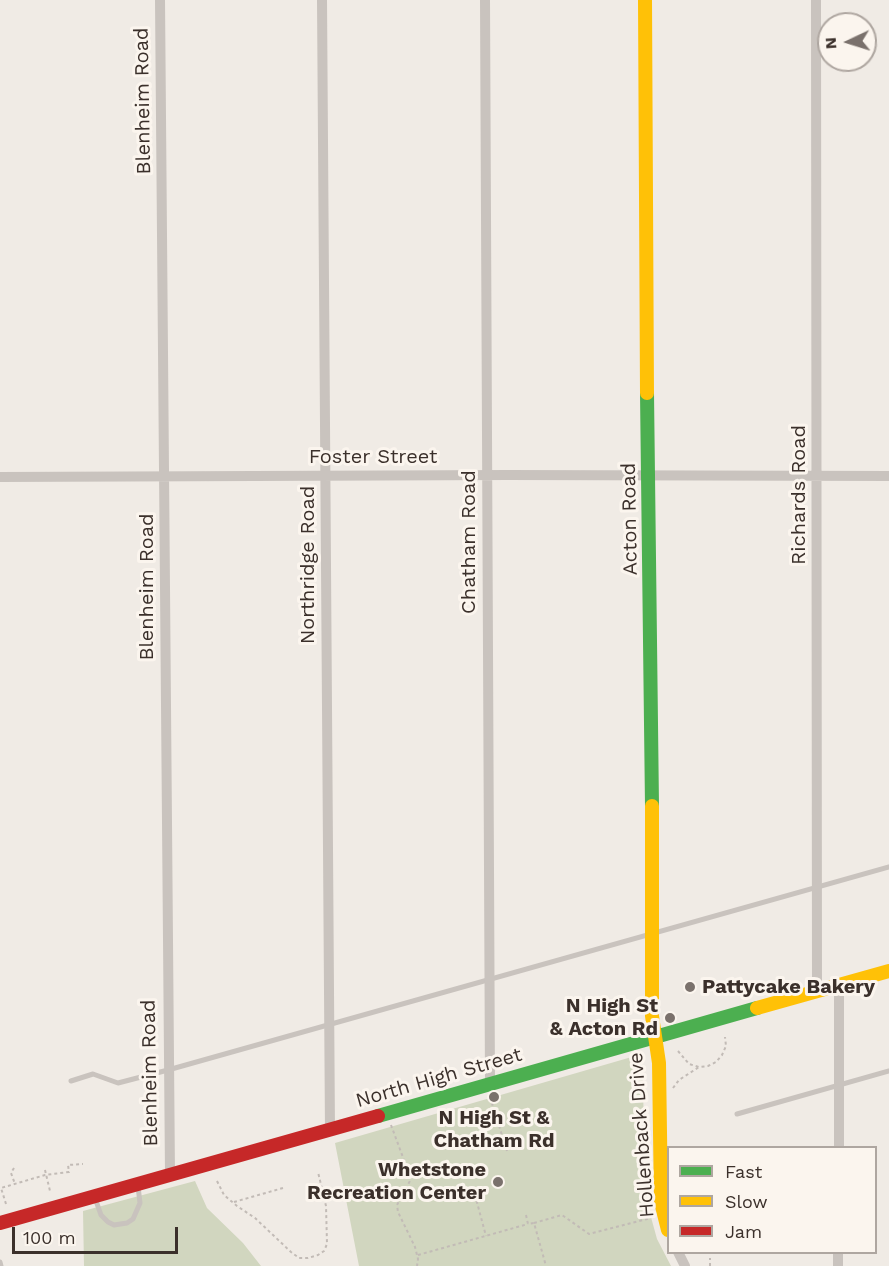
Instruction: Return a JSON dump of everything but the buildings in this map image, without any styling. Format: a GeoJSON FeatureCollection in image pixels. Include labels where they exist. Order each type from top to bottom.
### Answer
{"type":"FeatureCollection","features":[{"type":"Feature","properties":{"kind":"street","name":"Blenheim Road"},"geometry":{"type":"LineString","coordinates":[[160,0],[170,1174]]}},
{"type":"Feature","properties":{"kind":"street","name":"Northridge Road"},"geometry":{"type":"LineString","coordinates":[[322,0],[330,1130]]}},
{"type":"Feature","properties":{"kind":"street","name":"Chatham Road"},"geometry":{"type":"LineString","coordinates":[[485,0],[490,1083]]}},
{"type":"Feature","properties":{"kind":"street","name":"Acton Road"},"geometry":{"type":"LineString","coordinates":[[645,0],[652,1016],[654,1037]]}},
{"type":"Feature","properties":{"kind":"street","name":"Richards Road"},"geometry":{"type":"LineString","coordinates":[[816,0],[818,991]]}},
{"type":"Feature","properties":{"kind":"street","name":"Foster Street"},"geometry":{"type":"LineString","coordinates":[[0,477],[889,476]]}},
{"type":"Feature","properties":{"kind":"street","name":"North High Street"},"geometry":{"type":"LineString","coordinates":[[0,1222],[889,971]]}},
{"type":"Feature","properties":{"kind":"street"},"geometry":{"type":"LineString","coordinates":[[839,985],[839,1146]]}},
{"type":"Feature","properties":{"kind":"street","name":"Hollenback Drive"},"geometry":{"type":"LineString","coordinates":[[654,1037],[659,1064],[661,1194],[667,1221]]}},
{"type":"Feature","properties":{"kind":"lane"},"geometry":{"type":"LineString","coordinates":[[71,1081],[93,1074],[118,1083],[168,1070],[889,867]]}},
{"type":"Feature","properties":{"kind":"lane"},"geometry":{"type":"LineString","coordinates":[[737,1114],[889,1071]]}},
{"type":"Feature","properties":{"kind":"lane"},"geometry":{"type":"LineString","coordinates":[[94,1196],[101,1215],[108,1222],[114,1225],[127,1223],[133,1219],[140,1203],[137,1184]]}},
{"type":"Feature","properties":{"kind":"lane"},"geometry":{"type":"LineString","coordinates":[[0,1262],[1,1266]]}},
{"type":"Feature","properties":{"kind":"path"},"geometry":{"type":"LineString","coordinates":[[671,1090],[679,1080],[699,1067],[712,1065],[720,1059],[726,1046],[725,1036]]}},
{"type":"Feature","properties":{"kind":"path"},"geometry":{"type":"LineString","coordinates":[[678,1051],[686,1062],[699,1067]]}},
{"type":"Feature","properties":{"kind":"path"},"geometry":{"type":"LineString","coordinates":[[490,1083],[490,1098],[507,1151]]}},
{"type":"Feature","properties":{"kind":"path"},"geometry":{"type":"LineString","coordinates":[[388,1113],[411,1179],[397,1205],[418,1255],[417,1266]]}},
{"type":"Feature","properties":{"kind":"path"},"geometry":{"type":"LineString","coordinates":[[6,1204],[1,1188],[45,1175],[69,1172],[68,1165],[83,1164]]}},
{"type":"Feature","properties":{"kind":"path"},"geometry":{"type":"LineString","coordinates":[[14,1168],[11,1173],[15,1184]]}},
{"type":"Feature","properties":{"kind":"path"},"geometry":{"type":"LineString","coordinates":[[45,1170],[50,1191]]}},
{"type":"Feature","properties":{"kind":"path"},"geometry":{"type":"LineString","coordinates":[[218,1182],[224,1195],[255,1218],[299,1258],[318,1256],[327,1244],[326,1206],[318,1172]]}},
{"type":"Feature","properties":{"kind":"path"},"geometry":{"type":"LineString","coordinates":[[233,1203],[283,1188]]}},
{"type":"Feature","properties":{"kind":"path"},"geometry":{"type":"LineString","coordinates":[[475,1196],[486,1236]]}},
{"type":"Feature","properties":{"kind":"path"},"geometry":{"type":"LineString","coordinates":[[526,1215],[528,1224]]}},
{"type":"Feature","properties":{"kind":"path"},"geometry":{"type":"LineString","coordinates":[[418,1255],[562,1215],[589,1234],[652,1217]]}},
{"type":"Feature","properties":{"kind":"path"},"geometry":{"type":"LineString","coordinates":[[534,1223],[546,1266]]}},
{"type":"Feature","properties":{"kind":"path"},"geometry":{"type":"LineString","coordinates":[[710,1258],[710,1266]]}},
{"type":"Feature","properties":{"kind":"green space"},"geometry":{"type":"Polygon","coordinates":[[[642,1054],[646,1199],[657,1239],[671,1266],[359,1266],[335,1143],[642,1054]]]}},
{"type":"Feature","properties":{"kind":"green space"},"geometry":{"type":"Polygon","coordinates":[[[195,1181],[207,1208],[243,1243],[261,1266],[84,1266],[83,1211],[195,1181]]]}},
{"type":"Feature","properties":{"kind":"traffic: fast"},"geometry":{"type":"LineString","coordinates":[[647,393],[652,806]]}},
{"type":"Feature","properties":{"kind":"traffic: fast"},"geometry":{"type":"LineString","coordinates":[[378,1116],[757,1008]]}},
{"type":"Feature","properties":{"kind":"traffic: slow"},"geometry":{"type":"LineString","coordinates":[[645,0],[647,393]]}},
{"type":"Feature","properties":{"kind":"traffic: slow"},"geometry":{"type":"LineString","coordinates":[[652,806],[652,1016],[659,1063],[661,1202],[667,1226]]}},
{"type":"Feature","properties":{"kind":"traffic: slow"},"geometry":{"type":"LineString","coordinates":[[757,1008],[889,971]]}},
{"type":"Feature","properties":{"kind":"traffic: jam"},"geometry":{"type":"LineString","coordinates":[[0,1223],[378,1116]]}},
{"type":"Feature","properties":{"kind":"place","name":"Pattycake Bakery"},"geometry":{"type":"Point","coordinates":[690,987]}},
{"type":"Feature","properties":{"kind":"place","name":"N High St & Acton Rd"},"geometry":{"type":"Point","coordinates":[670,1018]}},
{"type":"Feature","properties":{"kind":"place","name":"N High St & Chatham Rd"},"geometry":{"type":"Point","coordinates":[494,1097]}},
{"type":"Feature","properties":{"kind":"place","name":"Whetstone Recreation Center"},"geometry":{"type":"Point","coordinates":[498,1182]}}]}
